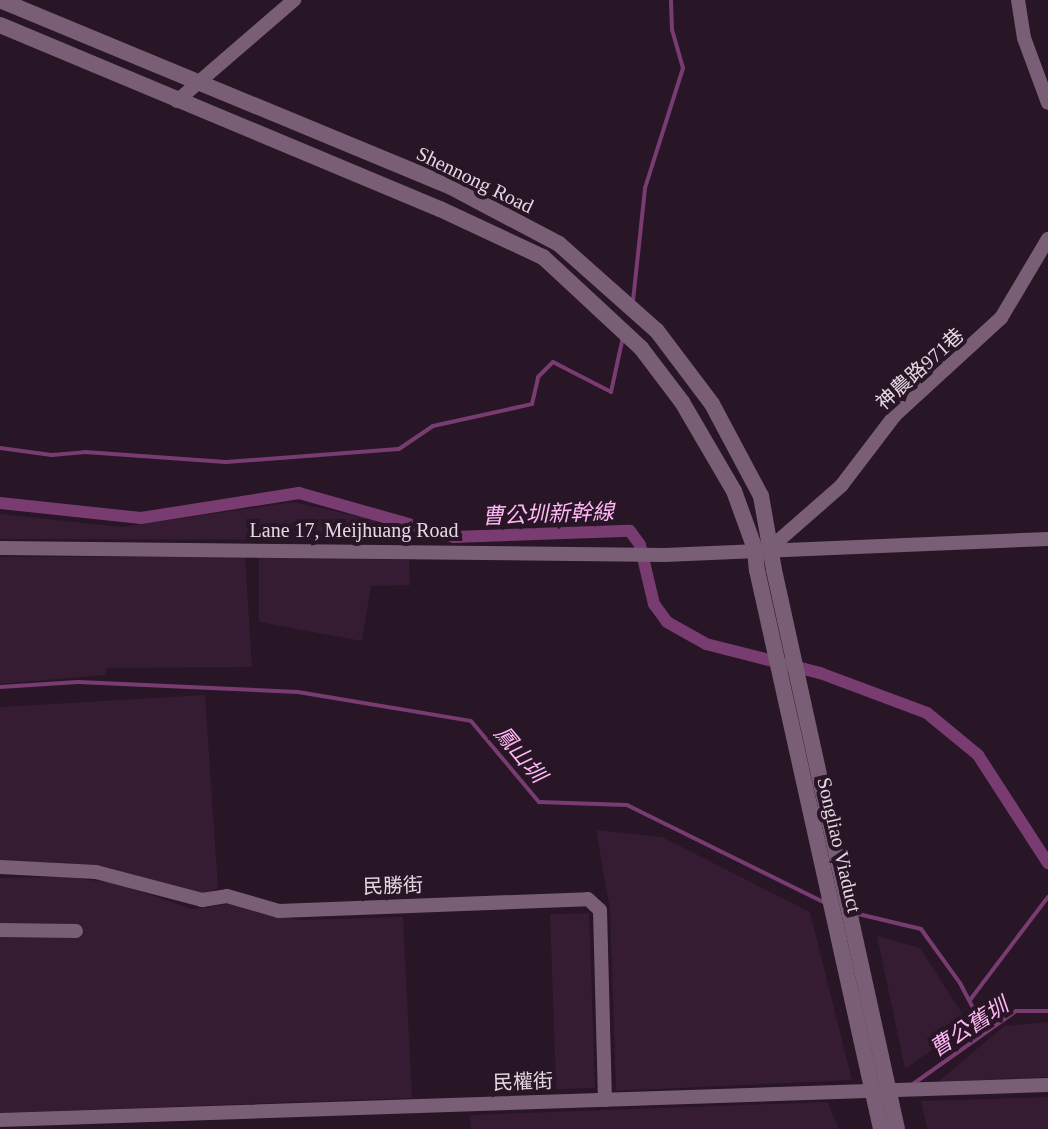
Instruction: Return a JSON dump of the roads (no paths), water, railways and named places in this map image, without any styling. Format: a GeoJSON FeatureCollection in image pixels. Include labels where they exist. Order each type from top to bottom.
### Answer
{"type":"FeatureCollection","features":[{"type":"Feature","properties":{"kind":"street","name":"Shennong Road"},"geometry":{"type":"LineString","coordinates":[[0,0],[451,187],[559,244],[657,331],[712,404],[761,496],[762,549],[766,570]]}},
{"type":"Feature","properties":{"kind":"street"},"geometry":{"type":"LineString","coordinates":[[177,101],[294,0]]}},
{"type":"Feature","properties":{"kind":"street"},"geometry":{"type":"LineString","coordinates":[[1018,0],[1024,38],[1048,103]]}},
{"type":"Feature","properties":{"kind":"street","name":"Shennong Road"},"geometry":{"type":"LineString","coordinates":[[0,25],[440,209],[543,257],[641,348],[682,402],[734,491],[762,549]]}},
{"type":"Feature","properties":{"kind":"street","name":"神農路971巷"},"geometry":{"type":"LineString","coordinates":[[762,549],[841,486],[895,415],[993,326],[1048,239]]}},
{"type":"Feature","properties":{"kind":"street","name":"Lane 17, Meijhuang Road"},"geometry":{"type":"LineString","coordinates":[[0,548],[665,555],[1048,539]]}},
{"type":"Feature","properties":{"kind":"street","name":"Songliao Viaduct"},"geometry":{"type":"LineString","coordinates":[[766,570],[881,1129]]}},
{"type":"Feature","properties":{"kind":"street","name":"Songliao Viaduct"},"geometry":{"type":"LineString","coordinates":[[766,570],[897,1129]]}},
{"type":"Feature","properties":{"kind":"street","name":"民勝街"},"geometry":{"type":"LineString","coordinates":[[0,867],[96,872],[202,900],[227,896],[279,911],[588,899],[600,910],[605,1100]]}},
{"type":"Feature","properties":{"kind":"street"},"geometry":{"type":"LineString","coordinates":[[0,930],[76,931]]}},
{"type":"Feature","properties":{"kind":"street","name":"民權街"},"geometry":{"type":"LineString","coordinates":[[0,1120],[1048,1085]]}},
{"type":"Feature","properties":{"kind":"waterway"},"geometry":{"type":"LineString","coordinates":[[633,301],[645,188],[683,68],[672,30],[671,0]]}},
{"type":"Feature","properties":{"kind":"waterway"},"geometry":{"type":"LineString","coordinates":[[0,448],[52,455],[85,452],[226,462],[399,449],[433,426],[532,404],[538,377],[553,362],[611,392],[623,337]]}},
{"type":"Feature","properties":{"kind":"waterway","name":"曹公圳新幹線"},"geometry":{"type":"LineString","coordinates":[[0,503],[141,518],[299,493],[454,537],[630,531],[640,545],[654,604],[667,622],[706,644],[820,673],[927,713],[978,755],[1048,863]]}},
{"type":"Feature","properties":{"kind":"waterway","name":"鳳山圳"},"geometry":{"type":"LineString","coordinates":[[0,687],[78,682],[298,692],[471,721],[539,802],[627,805],[827,904]]}},
{"type":"Feature","properties":{"kind":"waterway"},"geometry":{"type":"LineString","coordinates":[[970,1000],[1048,897]]}},
{"type":"Feature","properties":{"kind":"waterway","name":"鳳山圳"},"geometry":{"type":"LineString","coordinates":[[854,913],[921,929],[960,983],[985,1031]]}},
{"type":"Feature","properties":{"kind":"waterway","name":"曹公舊圳"},"geometry":{"type":"LineString","coordinates":[[913,1084],[1016,1011],[1048,1011]]}}]}
